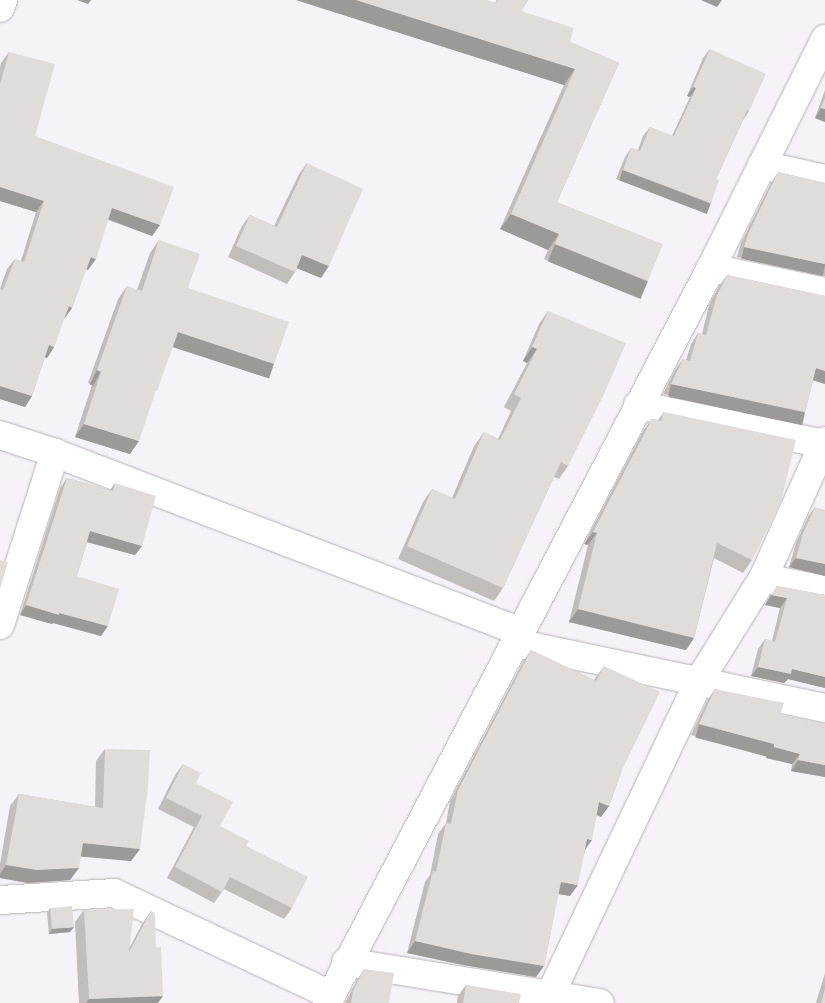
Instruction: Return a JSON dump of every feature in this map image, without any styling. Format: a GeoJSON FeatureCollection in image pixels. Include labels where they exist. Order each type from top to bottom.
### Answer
{"type":"FeatureCollection","features":[{"type":"Feature","properties":{"kind":"street"},"geometry":{"type":"LineString","coordinates":[[0,8],[3,0]]}},
{"type":"Feature","properties":{"kind":"street"},"geometry":{"type":"LineString","coordinates":[[0,900],[114,893],[329,999],[346,962],[711,268],[823,47]]}},
{"type":"Feature","properties":{"kind":"street"},"geometry":{"type":"LineString","coordinates":[[762,165],[825,179]]}},
{"type":"Feature","properties":{"kind":"street"},"geometry":{"type":"LineString","coordinates":[[711,268],[825,292]]}},
{"type":"Feature","properties":{"kind":"street"},"geometry":{"type":"LineString","coordinates":[[550,995],[699,681],[763,578],[825,443],[638,405]]}},
{"type":"Feature","properties":{"kind":"street"},"geometry":{"type":"LineString","coordinates":[[0,435],[55,453],[518,638],[699,681],[825,708]]}},
{"type":"Feature","properties":{"kind":"street"},"geometry":{"type":"LineString","coordinates":[[0,624],[55,453]]}},
{"type":"Feature","properties":{"kind":"street"},"geometry":{"type":"LineString","coordinates":[[763,578],[825,590]]}},
{"type":"Feature","properties":{"kind":"street"},"geometry":{"type":"LineString","coordinates":[[346,962],[600,1003]]}},
{"type":"Feature","properties":{"kind":"building"},"geometry":{"type":"Polygon","coordinates":[[[356,0],[485,0],[496,3],[498,0],[528,0],[521,11],[574,28],[570,42],[619,63],[557,202],[663,244],[648,281],[555,244],[559,234],[511,214],[575,69],[356,0]]]}},
{"type":"Feature","properties":{"kind":"building"},"geometry":{"type":"Polygon","coordinates":[[[710,49],[766,74],[749,111],[747,110],[716,179],[719,180],[711,203],[623,170],[631,148],[640,151],[650,127],[674,136],[696,88],[693,87],[710,49]]]}},
{"type":"Feature","properties":{"kind":"building"},"geometry":{"type":"Polygon","coordinates":[[[9,52],[55,64],[35,136],[174,187],[160,225],[112,208],[96,259],[91,257],[72,308],[69,306],[54,347],[49,345],[32,396],[0,386],[0,289],[3,290],[15,259],[24,262],[44,201],[0,187],[0,84],[9,52]]]}},
{"type":"Feature","properties":{"kind":"building"},"geometry":{"type":"Polygon","coordinates":[[[825,98],[825,109],[821,108],[825,98]]]}},
{"type":"Feature","properties":{"kind":"building"},"geometry":{"type":"Polygon","coordinates":[[[307,163],[363,189],[329,266],[302,255],[295,272],[236,246],[250,215],[277,227],[307,163]]]}},
{"type":"Feature","properties":{"kind":"building"},"geometry":{"type":"Polygon","coordinates":[[[778,172],[825,183],[825,264],[744,247],[749,232],[778,172]]]}},
{"type":"Feature","properties":{"kind":"building"},"geometry":{"type":"Polygon","coordinates":[[[159,240],[200,254],[188,288],[289,322],[274,364],[178,332],[139,441],[84,424],[101,372],[97,370],[127,286],[142,291],[159,240]]]}},
{"type":"Feature","properties":{"kind":"building"},"geometry":{"type":"Polygon","coordinates":[[[727,275],[825,296],[825,371],[816,368],[805,412],[671,384],[683,359],[690,361],[698,333],[706,335],[717,295],[727,275]]]}},
{"type":"Feature","properties":{"kind":"building"},"geometry":{"type":"Polygon","coordinates":[[[548,311],[626,343],[605,392],[568,466],[561,462],[503,588],[407,546],[432,489],[455,499],[484,432],[500,440],[521,398],[514,394],[537,349],[532,347],[548,311]]]}},
{"type":"Feature","properties":{"kind":"building"},"geometry":{"type":"Polygon","coordinates":[[[664,412],[796,440],[780,505],[752,560],[717,543],[694,638],[578,609],[597,533],[593,532],[652,419],[661,421],[664,412]]]}},
{"type":"Feature","properties":{"kind":"building"},"geometry":{"type":"Polygon","coordinates":[[[67,478],[113,491],[115,483],[156,496],[142,546],[90,531],[77,576],[119,589],[108,626],[59,613],[59,615],[26,605],[67,478]]]}},
{"type":"Feature","properties":{"kind":"building"},"geometry":{"type":"Polygon","coordinates":[[[815,507],[825,510],[825,564],[796,558],[803,533],[815,507]]]}},
{"type":"Feature","properties":{"kind":"building"},"geometry":{"type":"Polygon","coordinates":[[[0,560],[8,562],[0,589],[0,560]]]}},
{"type":"Feature","properties":{"kind":"building"},"geometry":{"type":"Polygon","coordinates":[[[777,586],[825,595],[825,677],[792,669],[791,674],[758,667],[765,639],[775,642],[787,598],[771,595],[777,586]]]}},
{"type":"Feature","properties":{"kind":"building"},"geometry":{"type":"Polygon","coordinates":[[[531,650],[596,681],[604,666],[660,692],[622,770],[609,806],[599,802],[592,840],[587,839],[578,885],[561,882],[544,966],[471,954],[415,941],[433,871],[436,872],[446,823],[451,824],[458,790],[531,650]]]}},
{"type":"Feature","properties":{"kind":"building"},"geometry":{"type":"Polygon","coordinates":[[[715,689],[784,703],[780,715],[825,724],[825,765],[798,760],[800,754],[774,747],[774,744],[699,724],[715,689]]]}},
{"type":"Feature","properties":{"kind":"building"},"geometry":{"type":"Polygon","coordinates":[[[105,749],[150,750],[148,787],[140,849],[83,843],[79,868],[37,870],[6,865],[19,794],[103,808],[105,749]]]}},
{"type":"Feature","properties":{"kind":"building"},"geometry":{"type":"Polygon","coordinates":[[[183,764],[201,773],[196,783],[233,802],[220,826],[249,841],[246,846],[308,877],[292,908],[230,877],[222,892],[175,867],[202,816],[166,798],[183,764]]]}},
{"type":"Feature","properties":{"kind":"building"},"geometry":{"type":"Polygon","coordinates":[[[72,906],[74,927],[52,929],[50,908],[72,906]]]}},
{"type":"Feature","properties":{"kind":"building"},"geometry":{"type":"Polygon","coordinates":[[[134,909],[129,952],[151,911],[155,913],[156,947],[161,947],[163,996],[89,999],[84,910],[134,909]]]}},
{"type":"Feature","properties":{"kind":"building"},"geometry":{"type":"Polygon","coordinates":[[[364,969],[394,973],[389,1003],[351,1003],[353,991],[364,969]]]}},
{"type":"Feature","properties":{"kind":"building"},"geometry":{"type":"Polygon","coordinates":[[[466,985],[521,994],[519,1003],[463,1003],[466,985]]]}},
{"type":"Feature","properties":{"kind":"building"},"geometry":{"type":"Polygon","coordinates":[[[825,989],[825,1003],[821,1003],[825,989]]]}}]}
